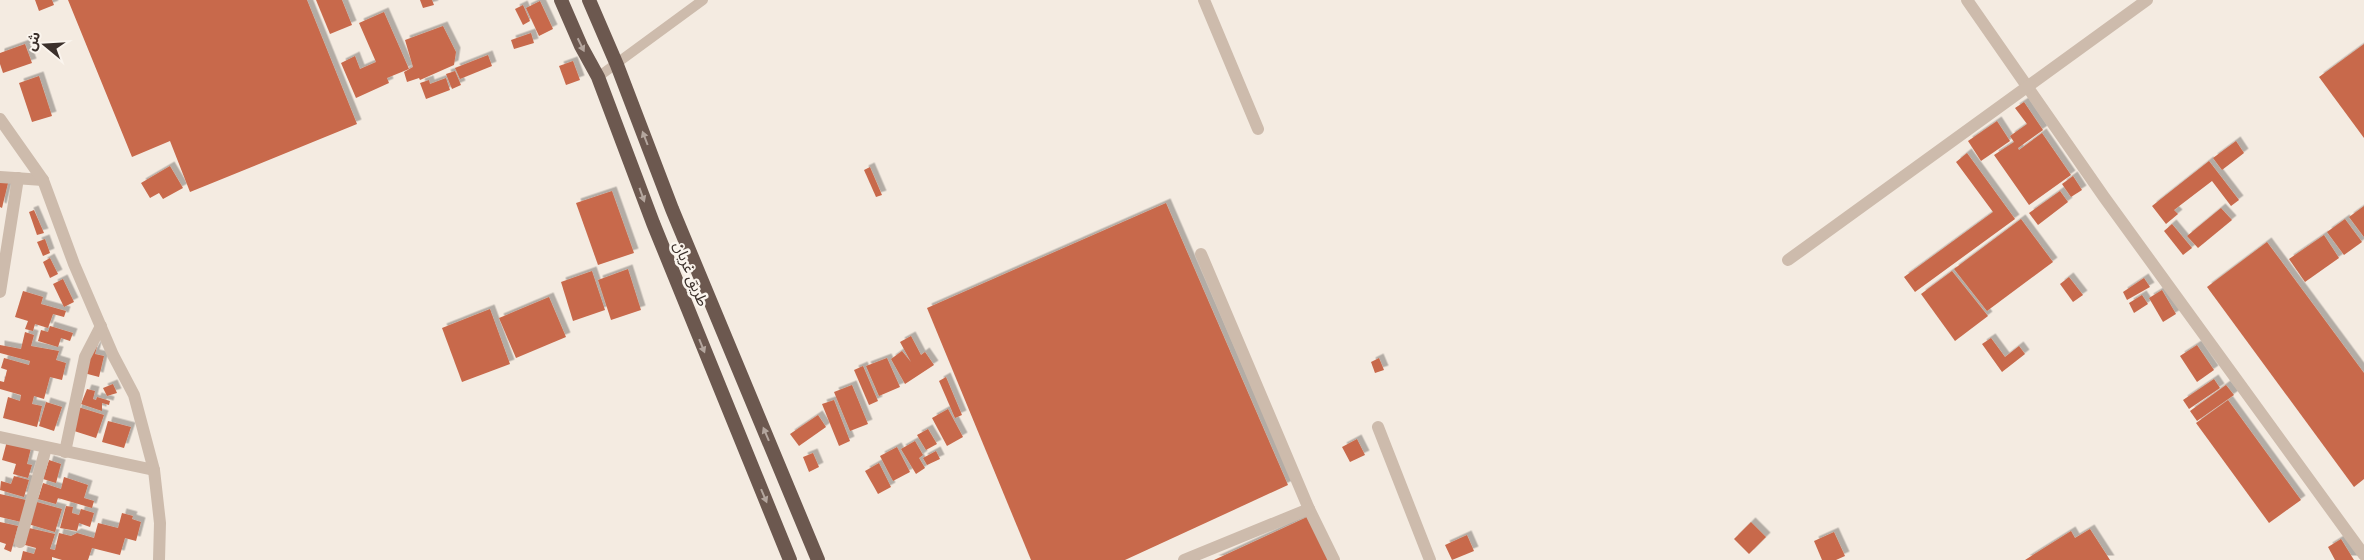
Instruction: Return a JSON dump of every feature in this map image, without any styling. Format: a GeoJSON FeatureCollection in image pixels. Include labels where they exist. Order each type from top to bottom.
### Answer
{"type":"FeatureCollection","features":[{"type":"Feature","properties":{"kind":"highway","name":"طريق غريان"},"geometry":{"type":"LineString","coordinates":[[561,0],[581,46],[598,77],[653,223],[790,560]]}},
{"type":"Feature","properties":{"kind":"highway","name":"طريق غريان"},"geometry":{"type":"LineString","coordinates":[[589,0],[617,65],[672,209],[818,560]]}},
{"type":"Feature","properties":{"kind":"street"},"geometry":{"type":"LineString","coordinates":[[1204,0],[1258,128]]}},
{"type":"Feature","properties":{"kind":"street"},"geometry":{"type":"LineString","coordinates":[[1967,0],[2104,196],[2364,555]]}},
{"type":"Feature","properties":{"kind":"street"},"geometry":{"type":"LineString","coordinates":[[1788,260],[2147,0]]}},
{"type":"Feature","properties":{"kind":"street"},"geometry":{"type":"LineString","coordinates":[[0,119],[43,180],[101,326],[134,395],[154,470],[160,522],[159,560]]}},
{"type":"Feature","properties":{"kind":"street"},"geometry":{"type":"LineString","coordinates":[[0,177],[43,180]]}},
{"type":"Feature","properties":{"kind":"street"},"geometry":{"type":"LineString","coordinates":[[0,292],[18,178]]}},
{"type":"Feature","properties":{"kind":"street"},"geometry":{"type":"LineString","coordinates":[[1201,254],[1309,509],[1334,560]]}},
{"type":"Feature","properties":{"kind":"street"},"geometry":{"type":"LineString","coordinates":[[65,452],[85,357],[92,339],[101,326]]}},
{"type":"Feature","properties":{"kind":"street"},"geometry":{"type":"LineString","coordinates":[[1378,427],[1430,560]]}},
{"type":"Feature","properties":{"kind":"street"},"geometry":{"type":"LineString","coordinates":[[0,437],[154,470]]}},
{"type":"Feature","properties":{"kind":"street"},"geometry":{"type":"LineString","coordinates":[[20,542],[46,448]]}},
{"type":"Feature","properties":{"kind":"street"},"geometry":{"type":"LineString","coordinates":[[1184,560],[1309,509]]}},
{"type":"Feature","properties":{"kind":"lane"},"geometry":{"type":"LineString","coordinates":[[598,77],[617,65],[703,0]]}},
{"type":"Feature","properties":{"kind":"building"},"geometry":{"type":"Polygon","coordinates":[[[35,0],[52,0],[54,5],[39,11],[35,0]]]}},
{"type":"Feature","properties":{"kind":"building"},"geometry":{"type":"Polygon","coordinates":[[[68,0],[307,0],[357,124],[190,192],[170,141],[132,157],[68,0]]]}},
{"type":"Feature","properties":{"kind":"building"},"geometry":{"type":"Polygon","coordinates":[[[316,0],[342,0],[352,25],[330,34],[316,0]]]}},
{"type":"Feature","properties":{"kind":"building"},"geometry":{"type":"Polygon","coordinates":[[[420,0],[432,0],[434,5],[423,8],[420,0]]]}},
{"type":"Feature","properties":{"kind":"building"},"geometry":{"type":"Polygon","coordinates":[[[540,1],[553,29],[539,36],[526,8],[540,1]]]}},
{"type":"Feature","properties":{"kind":"building"},"geometry":{"type":"Polygon","coordinates":[[[523,5],[530,21],[523,25],[515,9],[523,5]]]}},
{"type":"Feature","properties":{"kind":"building"},"geometry":{"type":"Polygon","coordinates":[[[384,12],[409,69],[387,78],[389,83],[356,98],[341,63],[355,56],[360,69],[376,62],[359,23],[384,12]]]}},
{"type":"Feature","properties":{"kind":"building"},"geometry":{"type":"Polygon","coordinates":[[[443,26],[456,52],[454,65],[420,80],[419,78],[407,82],[404,72],[413,67],[405,40],[443,26]]]}},
{"type":"Feature","properties":{"kind":"building"},"geometry":{"type":"Polygon","coordinates":[[[531,33],[534,43],[514,49],[511,40],[531,33]]]}},
{"type":"Feature","properties":{"kind":"building"},"geometry":{"type":"Polygon","coordinates":[[[25,44],[32,63],[3,73],[0,64],[0,53],[25,44]]]}},
{"type":"Feature","properties":{"kind":"building"},"geometry":{"type":"Polygon","coordinates":[[[2364,44],[2364,138],[2319,77],[2364,44]]]}},
{"type":"Feature","properties":{"kind":"building"},"geometry":{"type":"Polygon","coordinates":[[[488,55],[492,66],[460,79],[455,68],[488,55]]]}},
{"type":"Feature","properties":{"kind":"building"},"geometry":{"type":"Polygon","coordinates":[[[573,61],[580,80],[566,85],[559,66],[573,61]]]}},
{"type":"Feature","properties":{"kind":"building"},"geometry":{"type":"Polygon","coordinates":[[[455,71],[461,85],[452,89],[446,74],[455,71]]]}},
{"type":"Feature","properties":{"kind":"building"},"geometry":{"type":"Polygon","coordinates":[[[39,76],[52,116],[32,122],[19,83],[39,76]]]}},
{"type":"Feature","properties":{"kind":"building"},"geometry":{"type":"Polygon","coordinates":[[[446,78],[450,90],[426,99],[420,83],[429,80],[430,84],[446,78]]]}},
{"type":"Feature","properties":{"kind":"building"},"geometry":{"type":"Polygon","coordinates":[[[2024,102],[2043,130],[2018,148],[2019,150],[2042,133],[2071,175],[2029,205],[1994,155],[2014,142],[2010,136],[2027,124],[2015,108],[2024,102]]]}},
{"type":"Feature","properties":{"kind":"building"},"geometry":{"type":"Polygon","coordinates":[[[1997,121],[2010,141],[1981,161],[1968,141],[1997,121]]]}},
{"type":"Feature","properties":{"kind":"building"},"geometry":{"type":"Polygon","coordinates":[[[2236,141],[2244,153],[2222,170],[2213,158],[2236,141]]]}},
{"type":"Feature","properties":{"kind":"building"},"geometry":{"type":"Polygon","coordinates":[[[1967,153],[2015,219],[1915,292],[1904,277],[1993,212],[1956,162],[1967,153]]]}},
{"type":"Feature","properties":{"kind":"building"},"geometry":{"type":"Polygon","coordinates":[[[2209,161],[2239,200],[2231,206],[2212,181],[2174,210],[2178,214],[2166,224],[2152,206],[2209,161]]]}},
{"type":"Feature","properties":{"kind":"building"},"geometry":{"type":"Polygon","coordinates":[[[170,166],[183,188],[163,199],[159,193],[150,198],[141,183],[170,166]]]}},
{"type":"Feature","properties":{"kind":"building"},"geometry":{"type":"Polygon","coordinates":[[[870,167],[882,195],[876,197],[864,170],[870,167]]]}},
{"type":"Feature","properties":{"kind":"building"},"geometry":{"type":"Polygon","coordinates":[[[2073,176],[2082,190],[2071,197],[2062,184],[2073,176]]]}},
{"type":"Feature","properties":{"kind":"building"},"geometry":{"type":"Polygon","coordinates":[[[0,181],[8,183],[2,208],[0,207],[0,181]]]}},
{"type":"Feature","properties":{"kind":"building"},"geometry":{"type":"Polygon","coordinates":[[[612,191],[634,253],[598,265],[576,203],[612,191]]]}},
{"type":"Feature","properties":{"kind":"building"},"geometry":{"type":"Polygon","coordinates":[[[2060,191],[2068,202],[2038,225],[2029,213],[2060,191]]]}},
{"type":"Feature","properties":{"kind":"building"},"geometry":{"type":"Polygon","coordinates":[[[1166,203],[1288,485],[1125,560],[1031,560],[927,308],[1166,203]]]}},
{"type":"Feature","properties":{"kind":"building"},"geometry":{"type":"Polygon","coordinates":[[[2364,206],[2364,237],[2349,217],[2364,206]]]}},
{"type":"Feature","properties":{"kind":"building"},"geometry":{"type":"Polygon","coordinates":[[[2221,208],[2232,220],[2198,248],[2187,236],[2221,208]]]}},
{"type":"Feature","properties":{"kind":"building"},"geometry":{"type":"Polygon","coordinates":[[[34,210],[44,233],[37,235],[29,212],[34,210]]]}},
{"type":"Feature","properties":{"kind":"building"},"geometry":{"type":"Polygon","coordinates":[[[2021,219],[2053,262],[1987,311],[1954,269],[2021,219]]]}},
{"type":"Feature","properties":{"kind":"building"},"geometry":{"type":"Polygon","coordinates":[[[2345,219],[2362,242],[2344,255],[2327,232],[2345,219]]]}},
{"type":"Feature","properties":{"kind":"building"},"geometry":{"type":"Polygon","coordinates":[[[2172,224],[2192,248],[2183,255],[2164,231],[2172,224]]]}},
{"type":"Feature","properties":{"kind":"building"},"geometry":{"type":"Polygon","coordinates":[[[2324,235],[2339,258],[2305,282],[2289,259],[2324,235]]]}},
{"type":"Feature","properties":{"kind":"building"},"geometry":{"type":"Polygon","coordinates":[[[45,239],[50,253],[43,256],[37,242],[45,239]]]}},
{"type":"Feature","properties":{"kind":"building"},"geometry":{"type":"Polygon","coordinates":[[[2267,242],[2364,373],[2364,479],[2354,487],[2207,287],[2267,242]]]}},
{"type":"Feature","properties":{"kind":"building"},"geometry":{"type":"Polygon","coordinates":[[[50,258],[58,274],[50,278],[43,262],[50,258]]]}},
{"type":"Feature","properties":{"kind":"building"},"geometry":{"type":"Polygon","coordinates":[[[628,269],[641,310],[611,320],[598,280],[628,269]]]}},
{"type":"Feature","properties":{"kind":"building"},"geometry":{"type":"Polygon","coordinates":[[[592,271],[605,310],[573,321],[561,282],[592,271]]]}},
{"type":"Feature","properties":{"kind":"building"},"geometry":{"type":"Polygon","coordinates":[[[1952,271],[1988,316],[1955,341],[1921,294],[1952,271]]]}},
{"type":"Feature","properties":{"kind":"building"},"geometry":{"type":"Polygon","coordinates":[[[2069,277],[2083,295],[2073,302],[2060,284],[2069,277]]]}},
{"type":"Feature","properties":{"kind":"building"},"geometry":{"type":"Polygon","coordinates":[[[2144,278],[2150,287],[2127,300],[2123,292],[2144,278]]]}},
{"type":"Feature","properties":{"kind":"building"},"geometry":{"type":"Polygon","coordinates":[[[63,279],[74,302],[64,307],[53,284],[63,279]]]}},
{"type":"Feature","properties":{"kind":"building"},"geometry":{"type":"Polygon","coordinates":[[[2162,290],[2176,314],[2163,322],[2149,298],[2162,290]]]}},
{"type":"Feature","properties":{"kind":"building"},"geometry":{"type":"Polygon","coordinates":[[[23,291],[43,297],[41,304],[66,311],[64,317],[53,314],[48,328],[35,324],[33,331],[25,329],[28,321],[15,317],[23,291]]]}},
{"type":"Feature","properties":{"kind":"building"},"geometry":{"type":"Polygon","coordinates":[[[2142,295],[2148,304],[2134,313],[2129,303],[2142,295]]]}},
{"type":"Feature","properties":{"kind":"building"},"geometry":{"type":"Polygon","coordinates":[[[549,297],[566,337],[516,358],[499,318],[549,297]]]}},
{"type":"Feature","properties":{"kind":"building"},"geometry":{"type":"Polygon","coordinates":[[[490,309],[510,364],[462,382],[442,328],[490,309]]]}},
{"type":"Feature","properties":{"kind":"building"},"geometry":{"type":"Polygon","coordinates":[[[50,326],[73,333],[70,341],[61,338],[58,347],[38,341],[41,330],[48,332],[50,326]]]}},
{"type":"Feature","properties":{"kind":"building"},"geometry":{"type":"Polygon","coordinates":[[[25,332],[34,335],[31,346],[59,351],[56,360],[66,363],[62,380],[50,377],[44,399],[34,396],[32,404],[42,406],[37,427],[3,418],[8,397],[20,401],[21,395],[0,389],[0,381],[4,382],[7,370],[1,368],[4,358],[29,365],[30,361],[0,353],[0,345],[21,349],[25,332]]]}},
{"type":"Feature","properties":{"kind":"building"},"geometry":{"type":"Polygon","coordinates":[[[911,336],[921,355],[925,352],[934,365],[905,384],[891,359],[902,351],[911,362],[900,342],[911,336]]]}},
{"type":"Feature","properties":{"kind":"building"},"geometry":{"type":"Polygon","coordinates":[[[1991,338],[2005,357],[2019,346],[2025,354],[2002,372],[1982,344],[1991,338]]]}},
{"type":"Feature","properties":{"kind":"building"},"geometry":{"type":"Polygon","coordinates":[[[98,343],[95,354],[104,356],[99,377],[80,372],[98,343]]]}},
{"type":"Feature","properties":{"kind":"building"},"geometry":{"type":"Polygon","coordinates":[[[2197,345],[2214,370],[2197,382],[2180,356],[2197,345]]]}},
{"type":"Feature","properties":{"kind":"building"},"geometry":{"type":"Polygon","coordinates":[[[887,358],[900,387],[879,396],[866,366],[887,358]]]}},
{"type":"Feature","properties":{"kind":"building"},"geometry":{"type":"Polygon","coordinates":[[[1379,358],[1384,370],[1375,373],[1371,362],[1379,358]]]}},
{"type":"Feature","properties":{"kind":"building"},"geometry":{"type":"Polygon","coordinates":[[[863,366],[878,401],[869,405],[854,370],[863,366]]]}},
{"type":"Feature","properties":{"kind":"building"},"geometry":{"type":"Polygon","coordinates":[[[946,377],[962,415],[955,418],[939,381],[946,377]]]}},
{"type":"Feature","properties":{"kind":"building"},"geometry":{"type":"Polygon","coordinates":[[[2214,379],[2220,388],[2189,409],[2183,400],[2214,379]]]}},
{"type":"Feature","properties":{"kind":"building"},"geometry":{"type":"Polygon","coordinates":[[[113,384],[117,393],[107,396],[103,388],[113,384]]]}},
{"type":"Feature","properties":{"kind":"building"},"geometry":{"type":"Polygon","coordinates":[[[852,385],[868,424],[850,431],[834,392],[852,385]]]}},
{"type":"Feature","properties":{"kind":"building"},"geometry":{"type":"Polygon","coordinates":[[[2226,385],[2234,395],[2197,421],[2190,411],[2226,385]]]}},
{"type":"Feature","properties":{"kind":"building"},"geometry":{"type":"Polygon","coordinates":[[[87,389],[95,391],[93,399],[96,400],[97,397],[110,401],[109,405],[102,403],[102,411],[81,404],[87,389]]]}},
{"type":"Feature","properties":{"kind":"building"},"geometry":{"type":"Polygon","coordinates":[[[834,400],[850,441],[839,446],[822,404],[834,400]]]}},
{"type":"Feature","properties":{"kind":"building"},"geometry":{"type":"Polygon","coordinates":[[[2228,400],[2301,500],[2269,523],[2196,423],[2228,400]]]}},
{"type":"Feature","properties":{"kind":"building"},"geometry":{"type":"Polygon","coordinates":[[[46,402],[62,407],[54,431],[39,426],[46,402]]]}},
{"type":"Feature","properties":{"kind":"building"},"geometry":{"type":"Polygon","coordinates":[[[78,407],[104,415],[96,438],[71,430],[78,407]]]}},
{"type":"Feature","properties":{"kind":"building"},"geometry":{"type":"Polygon","coordinates":[[[948,409],[963,437],[947,446],[932,418],[948,409]]]}},
{"type":"Feature","properties":{"kind":"building"},"geometry":{"type":"Polygon","coordinates":[[[818,415],[826,427],[799,446],[790,434],[818,415]]]}},
{"type":"Feature","properties":{"kind":"building"},"geometry":{"type":"Polygon","coordinates":[[[108,421],[131,427],[124,448],[102,442],[108,421]]]}},
{"type":"Feature","properties":{"kind":"building"},"geometry":{"type":"Polygon","coordinates":[[[928,429],[937,444],[926,450],[917,435],[928,429]]]}},
{"type":"Feature","properties":{"kind":"building"},"geometry":{"type":"Polygon","coordinates":[[[1357,439],[1365,455],[1350,462],[1342,447],[1357,439]]]}},
{"type":"Feature","properties":{"kind":"building"},"geometry":{"type":"Polygon","coordinates":[[[7,441],[31,448],[27,464],[32,465],[28,478],[13,474],[16,464],[2,460],[7,441]]]}},
{"type":"Feature","properties":{"kind":"building"},"geometry":{"type":"Polygon","coordinates":[[[915,441],[923,455],[919,458],[925,468],[916,474],[901,449],[915,441]]]}},
{"type":"Feature","properties":{"kind":"building"},"geometry":{"type":"Polygon","coordinates":[[[897,447],[910,472],[893,481],[880,456],[897,447]]]}},
{"type":"Feature","properties":{"kind":"building"},"geometry":{"type":"Polygon","coordinates":[[[936,451],[940,459],[927,465],[923,458],[936,451]]]}},
{"type":"Feature","properties":{"kind":"building"},"geometry":{"type":"Polygon","coordinates":[[[813,453],[819,467],[809,472],[803,457],[813,453]]]}},
{"type":"Feature","properties":{"kind":"building"},"geometry":{"type":"Polygon","coordinates":[[[49,460],[61,464],[56,483],[43,479],[49,460]]]}},
{"type":"Feature","properties":{"kind":"building"},"geometry":{"type":"Polygon","coordinates":[[[879,463],[891,487],[878,494],[865,471],[879,463]]]}},
{"type":"Feature","properties":{"kind":"building"},"geometry":{"type":"Polygon","coordinates":[[[14,476],[29,480],[24,497],[0,490],[1,481],[11,484],[14,476]]]}},
{"type":"Feature","properties":{"kind":"building"},"geometry":{"type":"Polygon","coordinates":[[[64,477],[88,485],[84,498],[94,501],[92,508],[58,498],[56,504],[38,499],[43,483],[61,489],[64,477]]]}},
{"type":"Feature","properties":{"kind":"building"},"geometry":{"type":"Polygon","coordinates":[[[0,494],[26,500],[21,522],[0,517],[0,494]]]}},
{"type":"Feature","properties":{"kind":"building"},"geometry":{"type":"Polygon","coordinates":[[[33,501],[62,509],[55,532],[28,524],[33,501]]]}},
{"type":"Feature","properties":{"kind":"building"},"geometry":{"type":"Polygon","coordinates":[[[66,506],[73,507],[72,513],[79,515],[81,509],[94,513],[90,527],[79,523],[77,531],[60,528],[66,506]]]}},
{"type":"Feature","properties":{"kind":"building"},"geometry":{"type":"Polygon","coordinates":[[[122,513],[133,516],[132,519],[141,522],[136,541],[125,538],[120,555],[92,548],[88,560],[62,560],[52,557],[52,560],[21,560],[23,551],[34,554],[36,548],[25,545],[29,528],[55,534],[50,549],[55,550],[59,533],[71,536],[77,533],[94,538],[98,523],[118,528],[122,513]]]}},
{"type":"Feature","properties":{"kind":"building"},"geometry":{"type":"Polygon","coordinates":[[[1307,517],[1331,560],[1214,560],[1307,517]]]}},
{"type":"Feature","properties":{"kind":"building"},"geometry":{"type":"Polygon","coordinates":[[[0,522],[18,526],[11,552],[4,549],[6,544],[0,542],[0,522]]]}},
{"type":"Feature","properties":{"kind":"building"},"geometry":{"type":"Polygon","coordinates":[[[1751,522],[1766,537],[1749,554],[1734,539],[1751,522]]]}},
{"type":"Feature","properties":{"kind":"building"},"geometry":{"type":"Polygon","coordinates":[[[2090,529],[2110,560],[2025,560],[2071,531],[2075,538],[2090,529]]]}},
{"type":"Feature","properties":{"kind":"building"},"geometry":{"type":"Polygon","coordinates":[[[1834,532],[1845,556],[1836,560],[1822,560],[1814,541],[1834,532]]]}},
{"type":"Feature","properties":{"kind":"building"},"geometry":{"type":"Polygon","coordinates":[[[1467,535],[1474,551],[1452,560],[1445,545],[1467,535]]]}},
{"type":"Feature","properties":{"kind":"building"},"geometry":{"type":"Polygon","coordinates":[[[2341,539],[2354,560],[2335,560],[2328,547],[2341,539]]]}}]}
